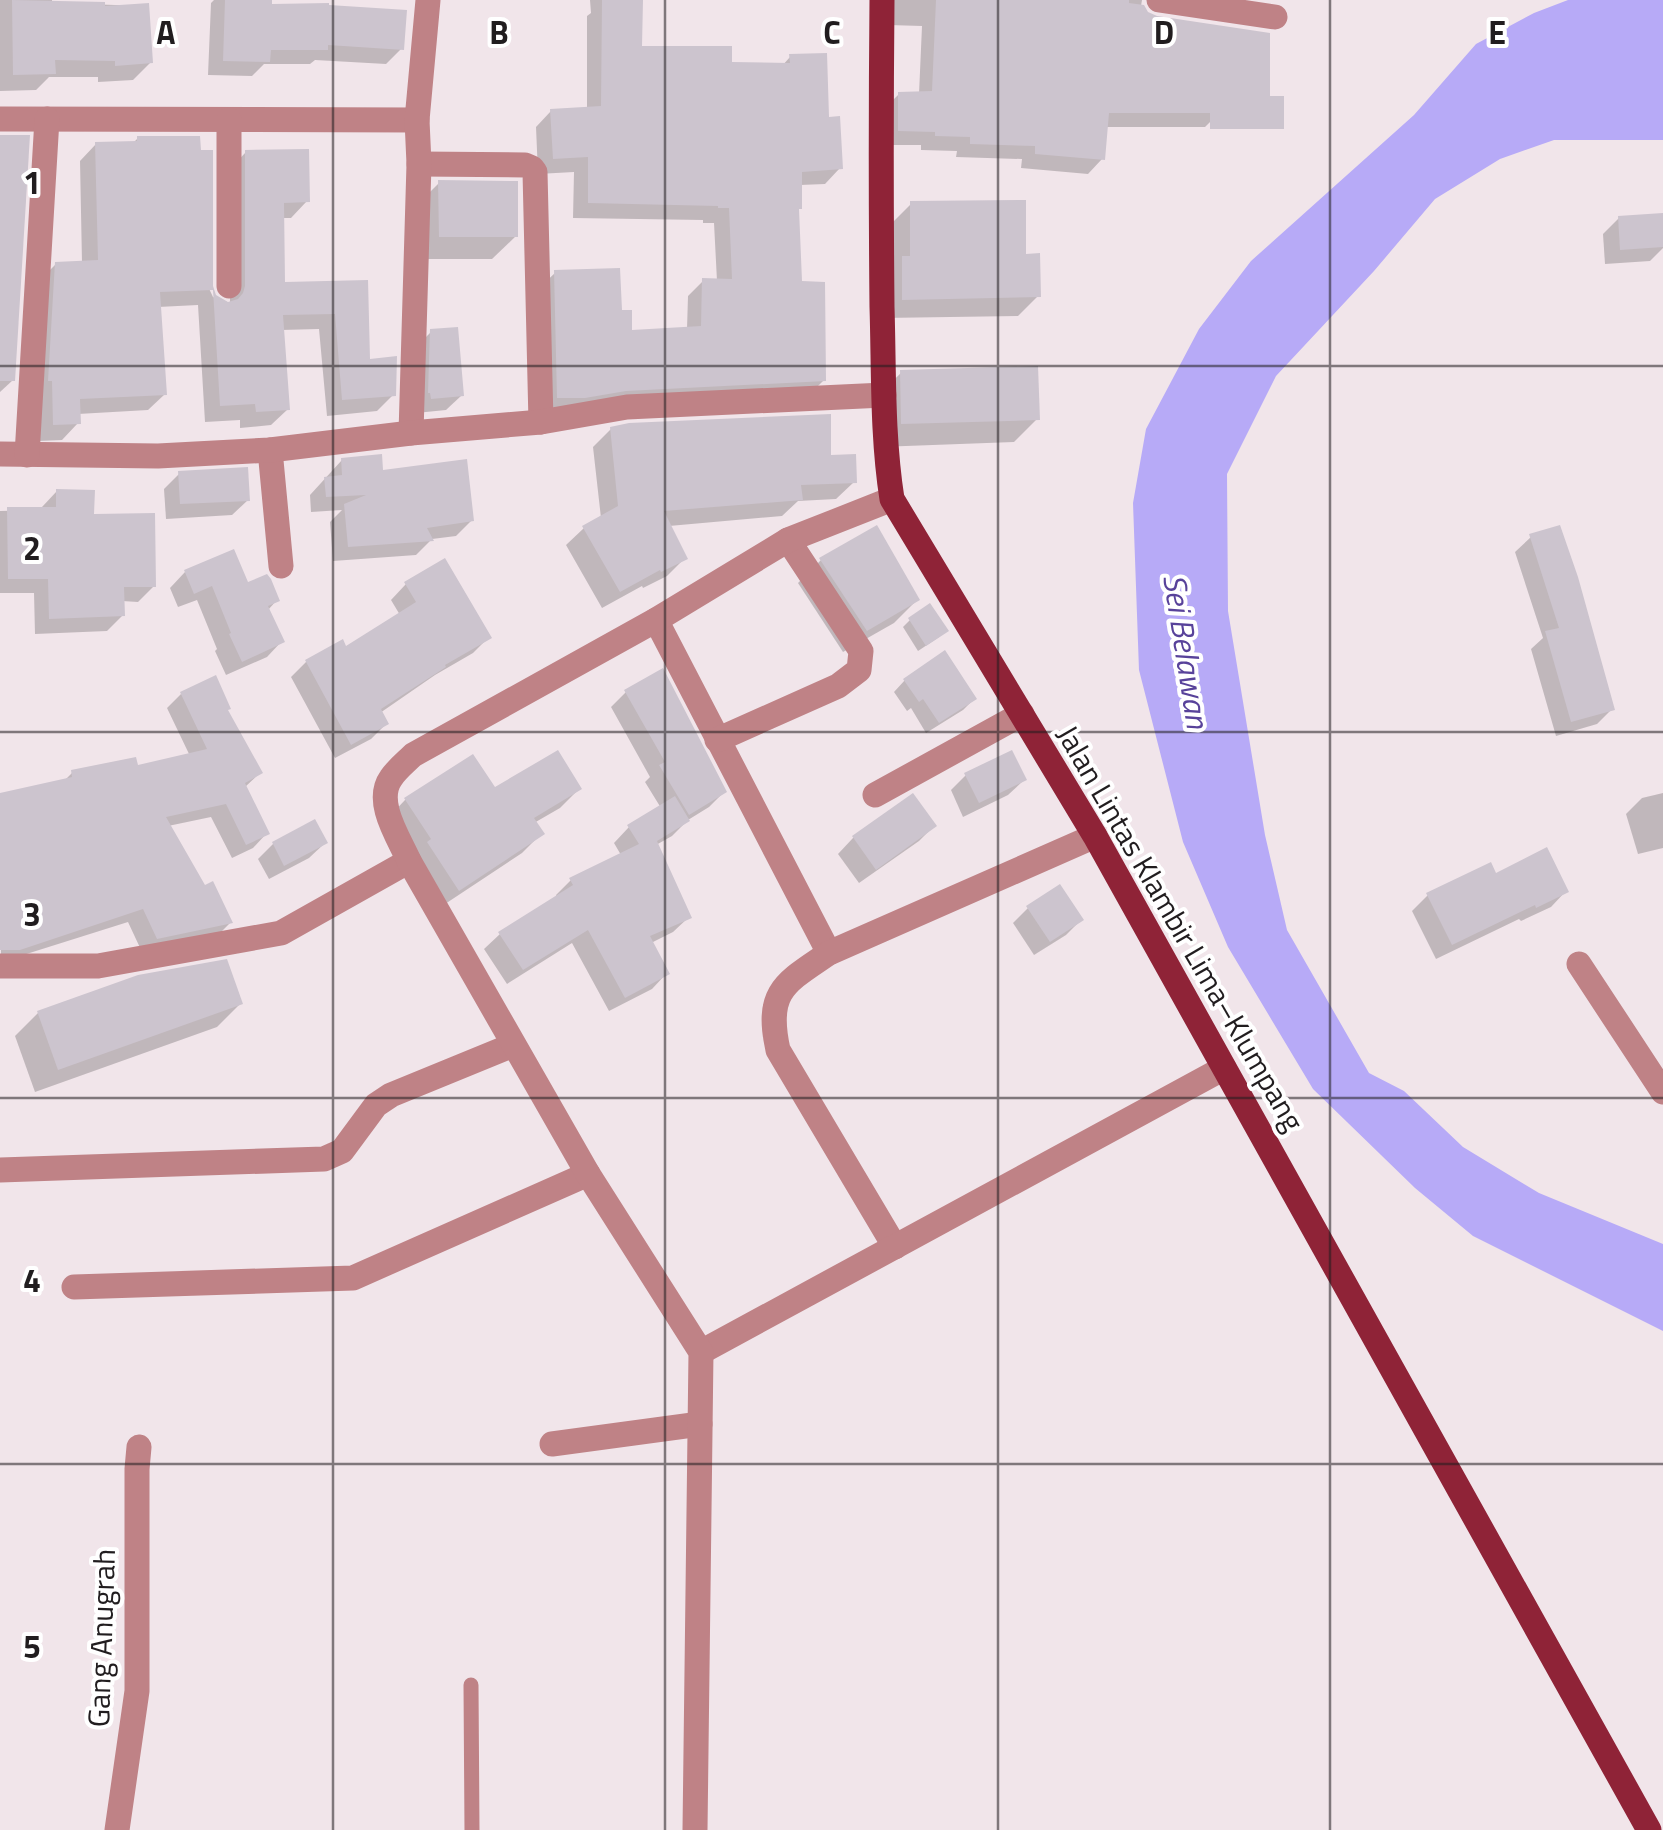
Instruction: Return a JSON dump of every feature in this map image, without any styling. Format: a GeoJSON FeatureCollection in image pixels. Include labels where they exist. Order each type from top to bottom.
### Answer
{"type":"FeatureCollection","features":[{"type":"Feature","properties":{"kind":"main road","name":"Jalan Lintas Klambir Lima–Klumpang"},"geometry":{"type":"LineString","coordinates":[[882,0],[884,395],[892,498],[1096,836],[1650,1830]]}},
{"type":"Feature","properties":{"kind":"street"},"geometry":{"type":"LineString","coordinates":[[410,433],[417,120],[428,0]]}},
{"type":"Feature","properties":{"kind":"street"},"geometry":{"type":"LineString","coordinates":[[1160,0],[1276,17]]}},
{"type":"Feature","properties":{"kind":"street"},"geometry":{"type":"LineString","coordinates":[[0,120],[417,120]]}},
{"type":"Feature","properties":{"kind":"street"},"geometry":{"type":"LineString","coordinates":[[27,455],[47,120]]}},
{"type":"Feature","properties":{"kind":"street"},"geometry":{"type":"LineString","coordinates":[[229,120],[229,286]]}},
{"type":"Feature","properties":{"kind":"street"},"geometry":{"type":"LineString","coordinates":[[419,164],[525,165],[535,172],[542,422]]}},
{"type":"Feature","properties":{"kind":"street"},"geometry":{"type":"LineString","coordinates":[[0,454],[158,456],[270,450],[542,422],[627,407],[884,395]]}},
{"type":"Feature","properties":{"kind":"street"},"geometry":{"type":"LineString","coordinates":[[270,450],[281,566]]}},
{"type":"Feature","properties":{"kind":"street"},"geometry":{"type":"LineString","coordinates":[[695,1830],[702,1352],[588,1174],[409,861],[386,807],[386,792],[389,780],[414,754],[656,620],[788,540],[892,498]]}},
{"type":"Feature","properties":{"kind":"street"},"geometry":{"type":"LineString","coordinates":[[718,740],[838,686],[859,670],[861,651],[788,540]]}},
{"type":"Feature","properties":{"kind":"street"},"geometry":{"type":"LineString","coordinates":[[656,620],[829,953]]}},
{"type":"Feature","properties":{"kind":"street"},"geometry":{"type":"LineString","coordinates":[[875,795],[1022,714]]}},
{"type":"Feature","properties":{"kind":"street"},"geometry":{"type":"LineString","coordinates":[[895,1247],[778,1050],[774,1010],[780,993],[790,980],[829,953],[1096,836]]}},
{"type":"Feature","properties":{"kind":"street"},"geometry":{"type":"LineString","coordinates":[[0,966],[98,966],[281,932],[409,861]]}},
{"type":"Feature","properties":{"kind":"street"},"geometry":{"type":"LineString","coordinates":[[1579,964],[1663,1092]]}},
{"type":"Feature","properties":{"kind":"street"},"geometry":{"type":"LineString","coordinates":[[0,1170],[324,1159],[342,1152],[376,1105],[391,1095],[513,1044]]}},
{"type":"Feature","properties":{"kind":"street"},"geometry":{"type":"LineString","coordinates":[[702,1352],[1224,1068]]}},
{"type":"Feature","properties":{"kind":"street"},"geometry":{"type":"LineString","coordinates":[[74,1287],[353,1278],[588,1174]]}},
{"type":"Feature","properties":{"kind":"street"},"geometry":{"type":"LineString","coordinates":[[552,1444],[700,1424]]}},
{"type":"Feature","properties":{"kind":"street","name":"Gang Anugrah"},"geometry":{"type":"LineString","coordinates":[[118,1830],[137,1691],[139,1447]]}},
{"type":"Feature","properties":{"kind":"lane"},"geometry":{"type":"LineString","coordinates":[[471,1684],[472,1830]]}},
{"type":"Feature","properties":{"kind":"water","name":"Sei Belawan"},"geometry":{"type":"Polygon","coordinates":[[[1568,0],[1663,0],[1663,140],[1554,140],[1500,159],[1435,199],[1276,376],[1227,474],[1228,611],[1265,835],[1287,930],[1369,1073],[1404,1091],[1463,1147],[1539,1193],[1663,1244],[1663,1331],[1473,1236],[1415,1188],[1313,1089],[1228,947],[1183,842],[1139,670],[1133,503],[1146,429],[1199,329],[1251,261],[1414,115],[1476,44],[1568,0]]]}},
{"type":"Feature","properties":{"kind":"building"},"geometry":{"type":"Polygon","coordinates":[[[12,0],[105,2],[105,6],[149,3],[153,63],[115,66],[115,61],[55,60],[56,74],[13,75],[12,0]]]}},
{"type":"Feature","properties":{"kind":"building"},"geometry":{"type":"Polygon","coordinates":[[[225,0],[407,10],[404,50],[328,45],[328,50],[271,50],[270,62],[223,61],[225,0]]]}},
{"type":"Feature","properties":{"kind":"building"},"geometry":{"type":"Polygon","coordinates":[[[602,0],[643,0],[642,46],[732,46],[732,62],[790,63],[789,54],[827,53],[829,117],[840,116],[843,169],[802,172],[799,209],[802,281],[825,282],[826,381],[557,398],[554,270],[620,268],[622,310],[632,310],[632,330],[701,326],[702,278],[732,279],[729,208],[588,203],[588,157],[553,159],[550,109],[601,106],[602,0]]]}},
{"type":"Feature","properties":{"kind":"building"},"geometry":{"type":"Polygon","coordinates":[[[936,0],[1129,0],[1144,5],[1157,16],[1270,33],[1270,96],[1284,96],[1284,129],[1210,129],[1210,113],[1109,113],[1105,160],[1035,154],[1035,146],[970,144],[970,137],[898,131],[898,92],[932,91],[936,0]]]}},
{"type":"Feature","properties":{"kind":"building"},"geometry":{"type":"Polygon","coordinates":[[[0,135],[30,135],[15,381],[0,381],[0,135]]]}},
{"type":"Feature","properties":{"kind":"building"},"geometry":{"type":"Polygon","coordinates":[[[137,136],[200,136],[201,150],[213,150],[213,286],[216,295],[228,302],[238,299],[245,286],[245,150],[309,149],[310,202],[284,203],[285,282],[368,280],[370,359],[397,356],[396,396],[342,400],[335,314],[283,315],[290,410],[256,412],[255,404],[220,406],[213,290],[160,292],[167,395],[80,399],[81,424],[53,425],[52,381],[48,381],[55,262],[98,260],[95,142],[137,141],[137,136]]]}},
{"type":"Feature","properties":{"kind":"building"},"geometry":{"type":"Polygon","coordinates":[[[438,180],[518,181],[518,237],[439,237],[438,180]]]}},
{"type":"Feature","properties":{"kind":"building"},"geometry":{"type":"Polygon","coordinates":[[[1026,200],[1026,254],[1040,253],[1041,297],[902,300],[902,256],[910,256],[910,201],[1026,200]]]}},
{"type":"Feature","properties":{"kind":"building"},"geometry":{"type":"Polygon","coordinates":[[[1663,213],[1663,247],[1620,250],[1618,216],[1663,213]]]}},
{"type":"Feature","properties":{"kind":"building"},"geometry":{"type":"Polygon","coordinates":[[[458,327],[464,396],[431,399],[430,329],[458,327]]]}},
{"type":"Feature","properties":{"kind":"building"},"geometry":{"type":"Polygon","coordinates":[[[1038,366],[1040,420],[901,424],[900,370],[1038,366]]]}},
{"type":"Feature","properties":{"kind":"building"},"geometry":{"type":"Polygon","coordinates":[[[831,414],[831,455],[856,454],[857,483],[801,485],[803,500],[664,511],[688,559],[620,592],[582,526],[618,506],[610,427],[831,414]]]}},
{"type":"Feature","properties":{"kind":"building"},"geometry":{"type":"Polygon","coordinates":[[[382,454],[383,470],[467,459],[474,521],[427,528],[434,541],[348,547],[344,504],[366,495],[326,497],[324,477],[342,475],[341,458],[382,454]]]}},
{"type":"Feature","properties":{"kind":"building"},"geometry":{"type":"Polygon","coordinates":[[[248,467],[250,501],[180,504],[178,471],[248,467]]]}},
{"type":"Feature","properties":{"kind":"building"},"geometry":{"type":"Polygon","coordinates":[[[56,489],[95,490],[94,514],[155,513],[156,587],[124,587],[125,616],[49,619],[48,579],[8,579],[7,507],[56,507],[56,489]]]}},
{"type":"Feature","properties":{"kind":"building"},"geometry":{"type":"Polygon","coordinates":[[[877,525],[920,600],[867,631],[819,558],[877,525]]]}},
{"type":"Feature","properties":{"kind":"building"},"geometry":{"type":"Polygon","coordinates":[[[1560,525],[1615,710],[1571,722],[1545,631],[1559,628],[1529,534],[1560,525]]]}},
{"type":"Feature","properties":{"kind":"building"},"geometry":{"type":"Polygon","coordinates":[[[234,549],[248,582],[267,574],[271,579],[280,601],[268,606],[285,642],[242,662],[212,586],[194,594],[184,570],[234,549]]]}},
{"type":"Feature","properties":{"kind":"building"},"geometry":{"type":"Polygon","coordinates":[[[445,558],[492,638],[381,709],[389,724],[351,745],[305,660],[343,639],[346,646],[416,602],[404,582],[445,558]]]}},
{"type":"Feature","properties":{"kind":"building"},"geometry":{"type":"Polygon","coordinates":[[[930,603],[949,631],[926,646],[908,618],[930,603]]]}},
{"type":"Feature","properties":{"kind":"building"},"geometry":{"type":"Polygon","coordinates":[[[945,650],[977,699],[939,723],[903,679],[945,650]]]}},
{"type":"Feature","properties":{"kind":"building"},"geometry":{"type":"Polygon","coordinates":[[[663,668],[727,792],[689,815],[659,765],[665,762],[624,690],[663,668]]]}},
{"type":"Feature","properties":{"kind":"building"},"geometry":{"type":"Polygon","coordinates":[[[216,675],[231,709],[228,710],[263,773],[245,783],[270,834],[246,845],[226,804],[166,817],[205,885],[213,881],[233,923],[157,939],[143,909],[20,950],[0,950],[0,793],[72,777],[71,770],[136,757],[138,765],[207,749],[180,692],[216,675]]]}},
{"type":"Feature","properties":{"kind":"building"},"geometry":{"type":"Polygon","coordinates":[[[558,750],[582,789],[534,818],[545,834],[459,891],[404,798],[473,754],[495,787],[558,750]]]}},
{"type":"Feature","properties":{"kind":"building"},"geometry":{"type":"Polygon","coordinates":[[[1012,750],[1027,780],[979,803],[964,773],[1012,750]]]}},
{"type":"Feature","properties":{"kind":"building"},"geometry":{"type":"Polygon","coordinates":[[[913,793],[937,826],[876,870],[852,836],[913,793]]]}},
{"type":"Feature","properties":{"kind":"building"},"geometry":{"type":"Polygon","coordinates":[[[675,796],[690,821],[657,841],[692,918],[650,936],[670,974],[625,998],[588,930],[523,970],[498,932],[573,885],[569,878],[639,844],[627,825],[675,796]]]}},
{"type":"Feature","properties":{"kind":"building"},"geometry":{"type":"Polygon","coordinates":[[[315,819],[328,843],[284,866],[272,842],[315,819]]]}},
{"type":"Feature","properties":{"kind":"building"},"geometry":{"type":"Polygon","coordinates":[[[1547,847],[1569,892],[1452,945],[1426,893],[1491,862],[1496,873],[1547,847]]]}},
{"type":"Feature","properties":{"kind":"building"},"geometry":{"type":"Polygon","coordinates":[[[1060,884],[1084,920],[1050,942],[1026,906],[1060,884]]]}},
{"type":"Feature","properties":{"kind":"building"},"geometry":{"type":"Polygon","coordinates":[[[227,959],[243,1004],[58,1070],[37,1011],[138,975],[227,959]]]}}]}
